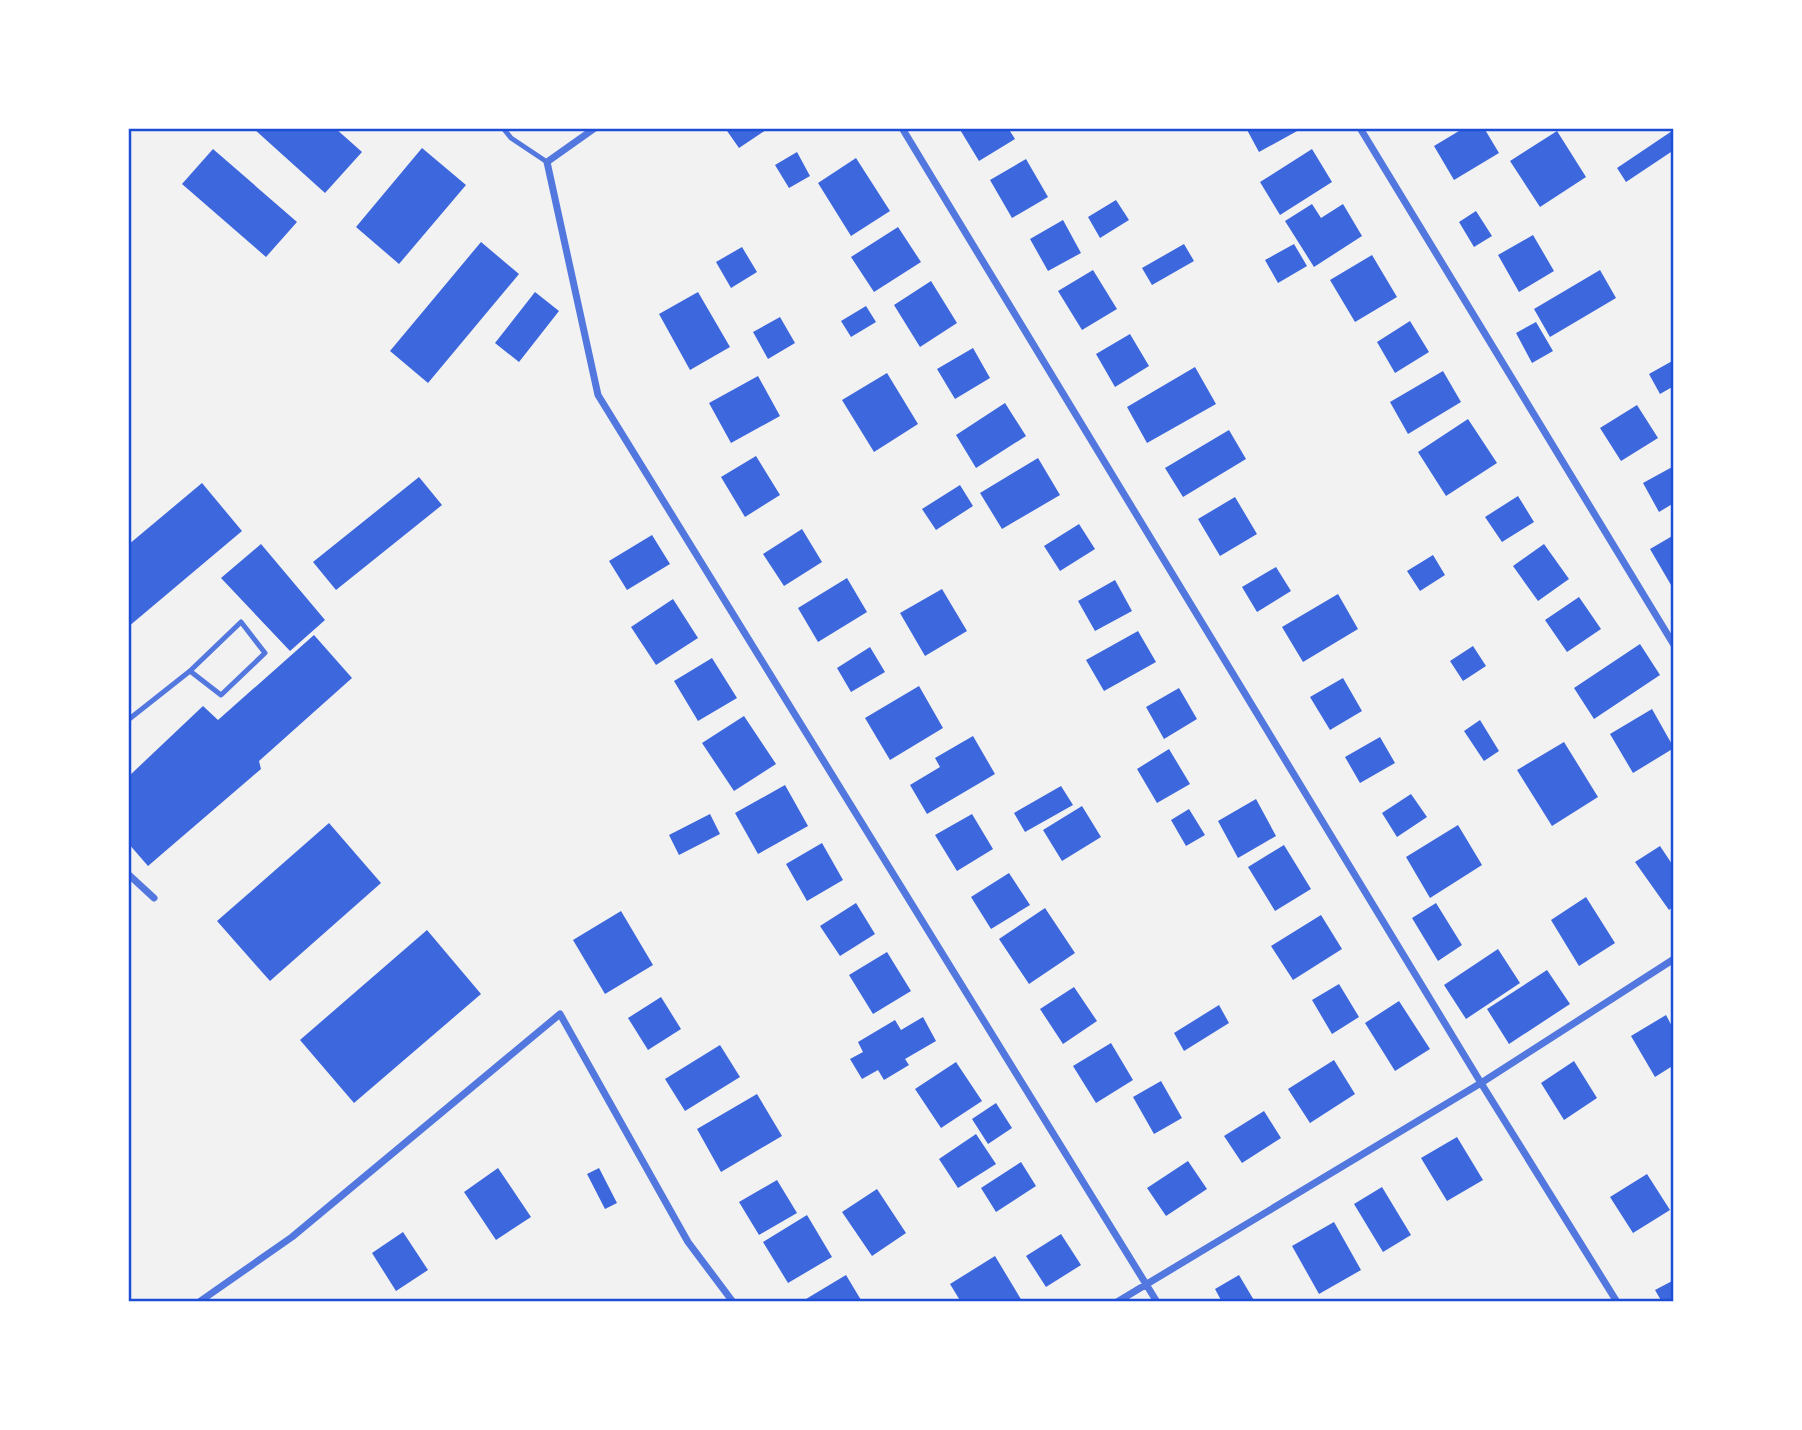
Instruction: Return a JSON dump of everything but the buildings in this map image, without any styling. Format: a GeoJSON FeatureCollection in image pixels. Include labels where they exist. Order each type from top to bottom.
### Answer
{"type":"FeatureCollection","features":[{"type":"Feature","properties":{"kind":"street"},"geometry":{"type":"LineString","coordinates":[[595,128],[547,162],[598,395],[1157,1302]]}},
{"type":"Feature","properties":{"kind":"street"},"geometry":{"type":"LineString","coordinates":[[902,128],[1481,1083],[1617,1302]]}},
{"type":"Feature","properties":{"kind":"street"},"geometry":{"type":"LineString","coordinates":[[1360,128],[1674,645]]}},
{"type":"Feature","properties":{"kind":"street"},"geometry":{"type":"LineString","coordinates":[[128,874],[154,898]]}},
{"type":"Feature","properties":{"kind":"street"},"geometry":{"type":"LineString","coordinates":[[1117,1302],[1481,1083],[1674,959]]}},
{"type":"Feature","properties":{"kind":"street"},"geometry":{"type":"LineString","coordinates":[[199,1302],[292,1237],[560,1014],[688,1242],[733,1302]]}},
{"type":"Feature","properties":{"kind":"lane"},"geometry":{"type":"LineString","coordinates":[[503,128],[511,138],[547,162]]}},
{"type":"Feature","properties":{"kind":"lane"},"geometry":{"type":"LineString","coordinates":[[128,720],[190,671],[241,622],[265,653],[221,695],[190,671]]}}]}
